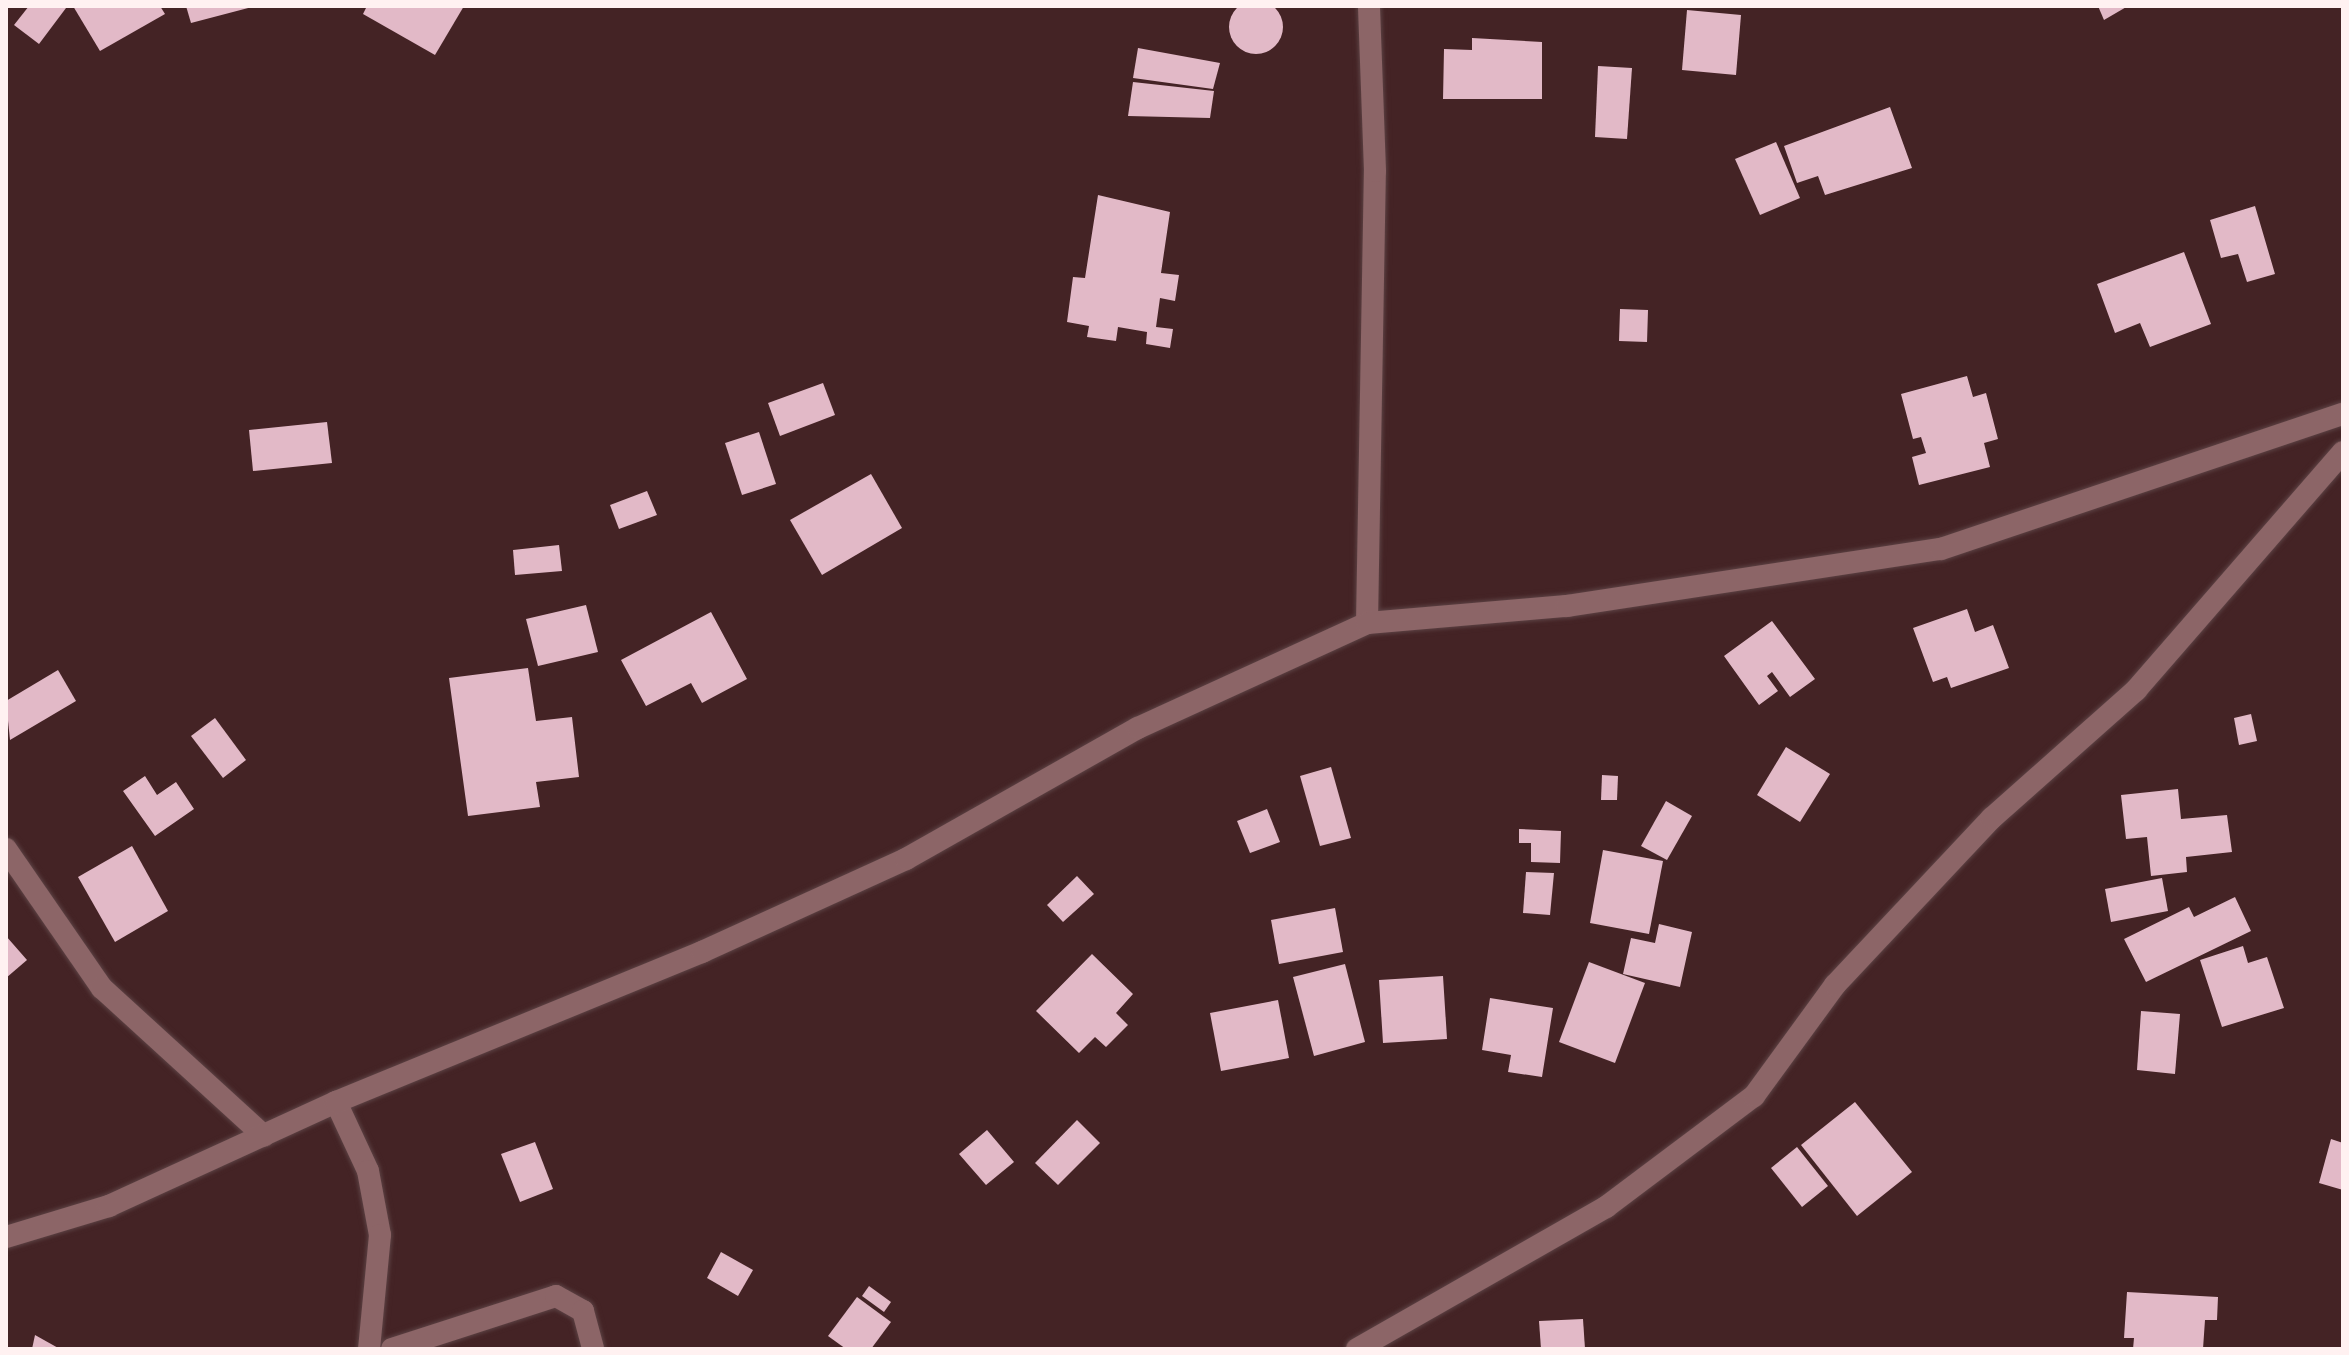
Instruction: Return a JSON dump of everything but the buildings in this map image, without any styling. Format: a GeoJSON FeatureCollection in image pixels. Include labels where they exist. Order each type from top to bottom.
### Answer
{"type":"FeatureCollection","features":[{"type":"Feature","properties":{"kind":"street"},"geometry":{"type":"LineString","coordinates":[[1367,623],[1375,171],[1369,6]]}},
{"type":"Feature","properties":{"kind":"street"},"geometry":{"type":"LineString","coordinates":[[6,1237],[109,1206],[336,1102],[906,859],[1138,728],[1367,623],[1567,606],[1941,549],[2343,414]]}},
{"type":"Feature","properties":{"kind":"street"},"geometry":{"type":"LineString","coordinates":[[1357,1349],[1606,1207],[1754,1096],[1835,985],[1992,818],[2136,690],[2343,452]]}},
{"type":"Feature","properties":{"kind":"street"},"geometry":{"type":"LineString","coordinates":[[6,849],[102,988],[264,1136]]}},
{"type":"Feature","properties":{"kind":"street"},"geometry":{"type":"LineString","coordinates":[[336,1102],[368,1171],[380,1235],[369,1349]]}},
{"type":"Feature","properties":{"kind":"street"},"geometry":{"type":"LineString","coordinates":[[392,1349],[556,1296],[583,1311],[593,1349]]}}]}
